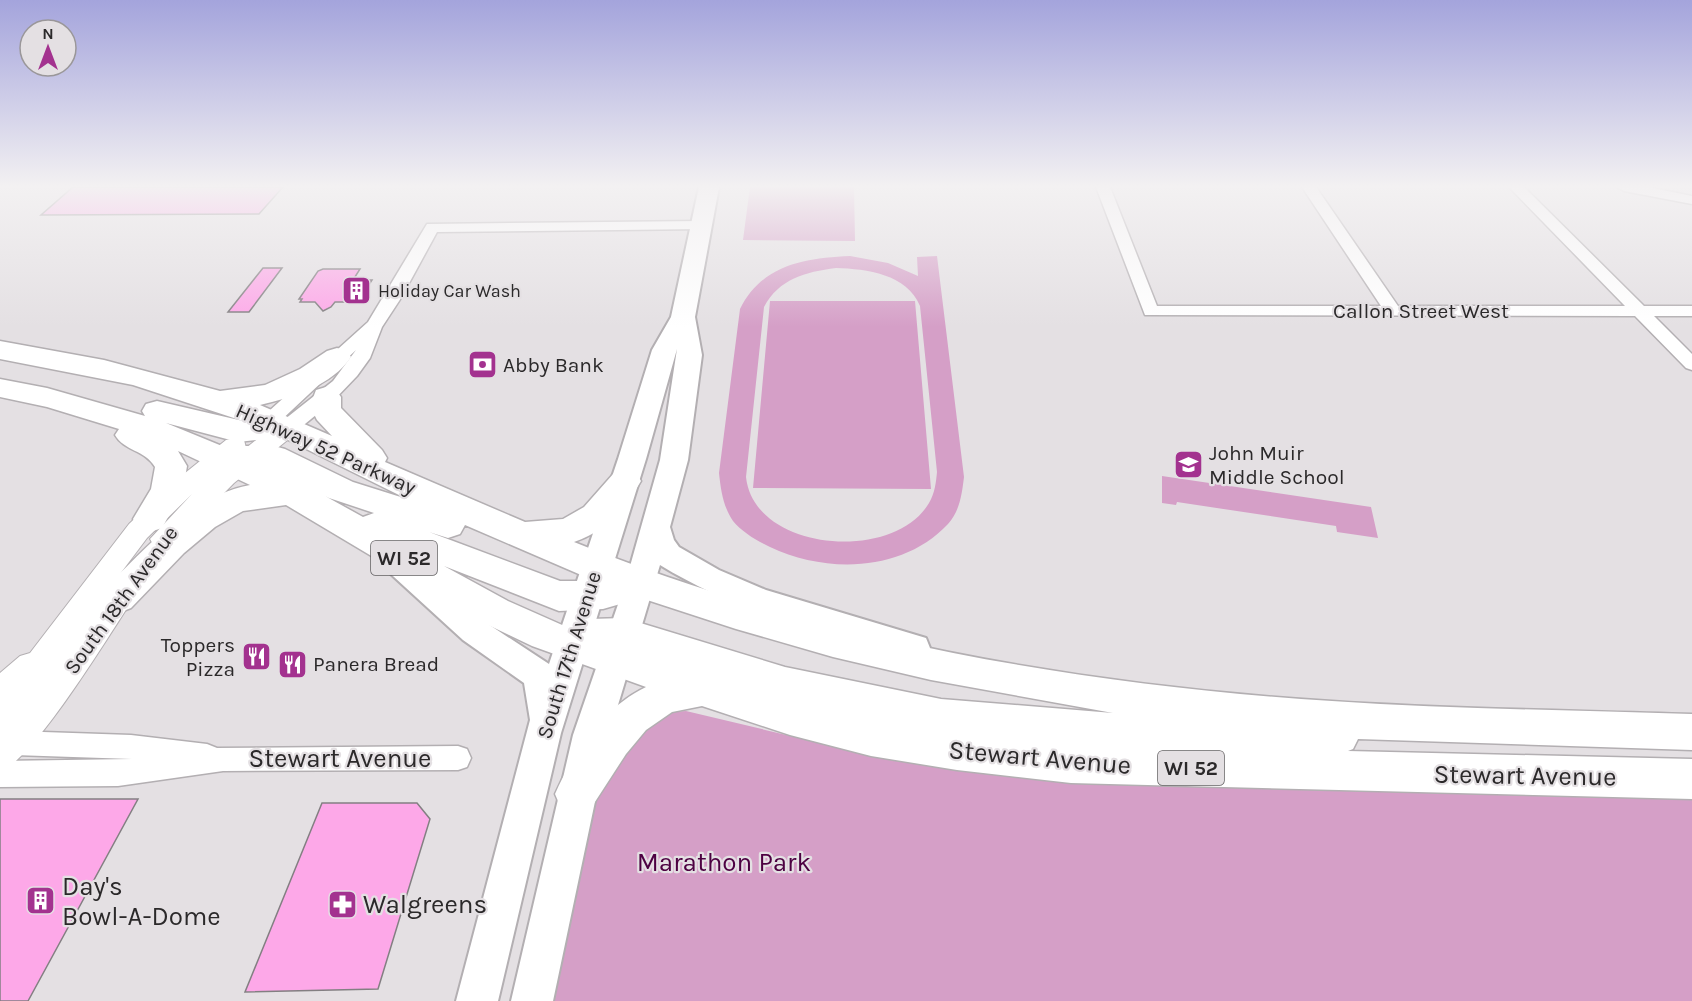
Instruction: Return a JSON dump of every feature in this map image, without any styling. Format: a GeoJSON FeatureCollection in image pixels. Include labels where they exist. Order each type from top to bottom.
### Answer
{"type":"FeatureCollection","features":[{"type":"Feature","properties":{"kind":"main road","name":"South 17th Avenue"},"geometry":{"type":"LineString","coordinates":[[477,1001],[543,733],[625,481],[664,350],[683,318],[699,234]]}},
{"type":"Feature","properties":{"kind":"main road","name":"South 17th Avenue"},"geometry":{"type":"LineString","coordinates":[[532,1001],[576,794],[602,700],[640,584],[674,460],[690,355],[683,318]]}},
{"type":"Feature","properties":{"kind":"main road","name":"Highway 52 Parkway"},"geometry":{"type":"LineString","coordinates":[[0,350],[59,358],[122,373],[217,401],[253,443],[288,493],[329,514],[508,619],[572,644],[620,647]]}},
{"type":"Feature","properties":{"kind":"main road"},"geometry":{"type":"LineString","coordinates":[[217,401],[270,395],[299,382],[337,357]]}},
{"type":"Feature","properties":{"kind":"main road","name":"Highway 52 Parkway"},"geometry":{"type":"LineString","coordinates":[[0,388],[74,404],[161,431],[253,443],[397,481],[516,533],[592,581]]}},
{"type":"Feature","properties":{"kind":"main road"},"geometry":{"type":"LineString","coordinates":[[36,395],[113,400],[228,429],[274,457],[341,490],[443,524],[542,565],[568,570],[617,592],[640,584],[775,625],[977,672],[1201,706],[1429,725],[1692,732]]}},
{"type":"Feature","properties":{"kind":"main road"},"geometry":{"type":"LineString","coordinates":[[326,397],[325,408],[334,422],[397,481]]}},
{"type":"Feature","properties":{"kind":"main road"},"geometry":{"type":"LineString","coordinates":[[74,404],[100,422],[154,444],[166,455],[171,465],[170,479],[161,502],[150,519]]}},
{"type":"Feature","properties":{"kind":"main road"},"geometry":{"type":"LineString","coordinates":[[516,533],[545,536],[579,528],[601,513],[625,481]]}},
{"type":"Feature","properties":{"kind":"main road"},"geometry":{"type":"LineString","coordinates":[[118,598],[195,524],[211,513],[245,499],[288,493]]}},
{"type":"Feature","properties":{"kind":"main road"},"geometry":{"type":"LineString","coordinates":[[329,514],[372,524],[414,538],[552,594],[592,581]]}},
{"type":"Feature","properties":{"kind":"main road"},"geometry":{"type":"LineString","coordinates":[[656,527],[662,547],[672,559],[725,587],[889,640],[977,672]]}},
{"type":"Feature","properties":{"kind":"main road"},"geometry":{"type":"LineString","coordinates":[[376,542],[462,622],[498,650],[536,673],[542,683],[545,697],[543,733]]}},
{"type":"Feature","properties":{"kind":"main road"},"geometry":{"type":"LineString","coordinates":[[620,647],[941,717],[1042,727],[1279,740],[1342,736],[1429,725]]}},
{"type":"Feature","properties":{"kind":"main road","name":"Stewart Avenue"},"geometry":{"type":"LineString","coordinates":[[620,647],[699,690],[846,731],[970,754],[1071,764],[1692,779]]}},
{"type":"Feature","properties":{"kind":"main road"},"geometry":{"type":"LineString","coordinates":[[576,794],[614,737],[635,714],[664,697],[699,690]]}},
{"type":"Feature","properties":{"kind":"street","name":"South 18th Avenue"},"geometry":{"type":"LineString","coordinates":[[4,743],[52,643],[150,519],[177,492],[326,397],[361,356],[374,326],[393,298],[428,234]]}},
{"type":"Feature","properties":{"kind":"street","name":"Callon Street West"},"geometry":{"type":"LineString","coordinates":[[1121,234],[1150,311],[1692,311]]}},
{"type":"Feature","properties":{"kind":"street"},"geometry":{"type":"LineString","coordinates":[[1341,234],[1394,312]]}},
{"type":"Feature","properties":{"kind":"street"},"geometry":{"type":"LineString","coordinates":[[1562,234],[1692,364]]}},
{"type":"Feature","properties":{"kind":"street","name":"South 18th Avenue"},"geometry":{"type":"LineString","coordinates":[[4,743],[64,678],[118,598],[182,518],[337,357],[374,326]]}},
{"type":"Feature","properties":{"kind":"street"},"geometry":{"type":"LineString","coordinates":[[0,692],[52,643]]}},
{"type":"Feature","properties":{"kind":"street","name":"Stewart Avenue"},"geometry":{"type":"LineString","coordinates":[[4,743],[131,747],[223,759],[458,758]]}},
{"type":"Feature","properties":{"kind":"street","name":"Stewart Avenue"},"geometry":{"type":"LineString","coordinates":[[0,774],[118,773],[223,759]]}},
{"type":"Feature","properties":{"kind":"green space"},"geometry":{"type":"Polygon","coordinates":[[[744,234],[855,234],[855,241],[743,240],[744,234]]]}},
{"type":"Feature","properties":{"kind":"green space"},"geometry":{"type":"Polygon","coordinates":[[[850,256],[888,263],[918,276],[917,257],[937,256],[964,477],[958,508],[948,524],[930,540],[909,552],[864,564],[816,562],[792,556],[755,539],[733,521],[727,510],[719,473],[740,309],[749,294],[772,273],[786,267],[816,259],[850,256]],[[836,268],[794,278],[777,290],[764,307],[746,477],[755,502],[773,521],[798,534],[827,541],[858,541],[887,535],[911,522],[929,503],[935,488],[937,472],[920,306],[906,287],[885,275],[836,268]]]}},
{"type":"Feature","properties":{"kind":"green space"},"geometry":{"type":"Polygon","coordinates":[[[770,301],[915,301],[931,489],[753,488],[770,301]]]}},
{"type":"Feature","properties":{"kind":"green space"},"geometry":{"type":"Polygon","coordinates":[[[1162,476],[1371,507],[1378,538],[1337,532],[1336,526],[1177,502],[1176,505],[1162,503],[1162,476]]]}},
{"type":"Feature","properties":{"kind":"green space","name":"Marathon Park"},"geometry":{"type":"Polygon","coordinates":[[[686,711],[862,753],[1692,799],[1692,1001],[553,1001],[589,821],[597,794],[620,749],[670,712],[686,711]]]}},
{"type":"Feature","properties":{"kind":"building"},"geometry":{"type":"Polygon","coordinates":[[[263,268],[282,268],[249,312],[228,312],[263,268]]]}},
{"type":"Feature","properties":{"kind":"building"},"geometry":{"type":"Polygon","coordinates":[[[360,269],[353,280],[372,280],[358,302],[335,302],[323,311],[315,302],[300,302],[302,299],[299,299],[318,271],[360,269]]]}},
{"type":"Feature","properties":{"kind":"building","name":"Day's Bowl-A-Dome"},"geometry":{"type":"Polygon","coordinates":[[[0,799],[138,799],[28,1001],[0,1001],[0,799]]]}},
{"type":"Feature","properties":{"kind":"building","name":"Walgreens"},"geometry":{"type":"Polygon","coordinates":[[[322,803],[417,803],[430,819],[378,989],[245,992],[322,803]]]}},
{"type":"Feature","properties":{"kind":"place","name":"Holiday Car Wash"},"geometry":{"type":"Point","coordinates":[357,291]}},
{"type":"Feature","properties":{"kind":"place","name":"Abby Bank"},"geometry":{"type":"Point","coordinates":[482,365]}},
{"type":"Feature","properties":{"kind":"place","name":"John Muir Middle School"},"geometry":{"type":"Point","coordinates":[1188,465]}},
{"type":"Feature","properties":{"kind":"place","name":"Toppers Pizza"},"geometry":{"type":"Point","coordinates":[256,657]}},
{"type":"Feature","properties":{"kind":"place","name":"Panera Bread"},"geometry":{"type":"Point","coordinates":[292,664]}},
{"type":"Feature","properties":{"kind":"place","name":"Day's Bowl-A-Dome"},"geometry":{"type":"Point","coordinates":[41,901]}},
{"type":"Feature","properties":{"kind":"place","name":"Walgreens"},"geometry":{"type":"Point","coordinates":[342,904]}}]}
